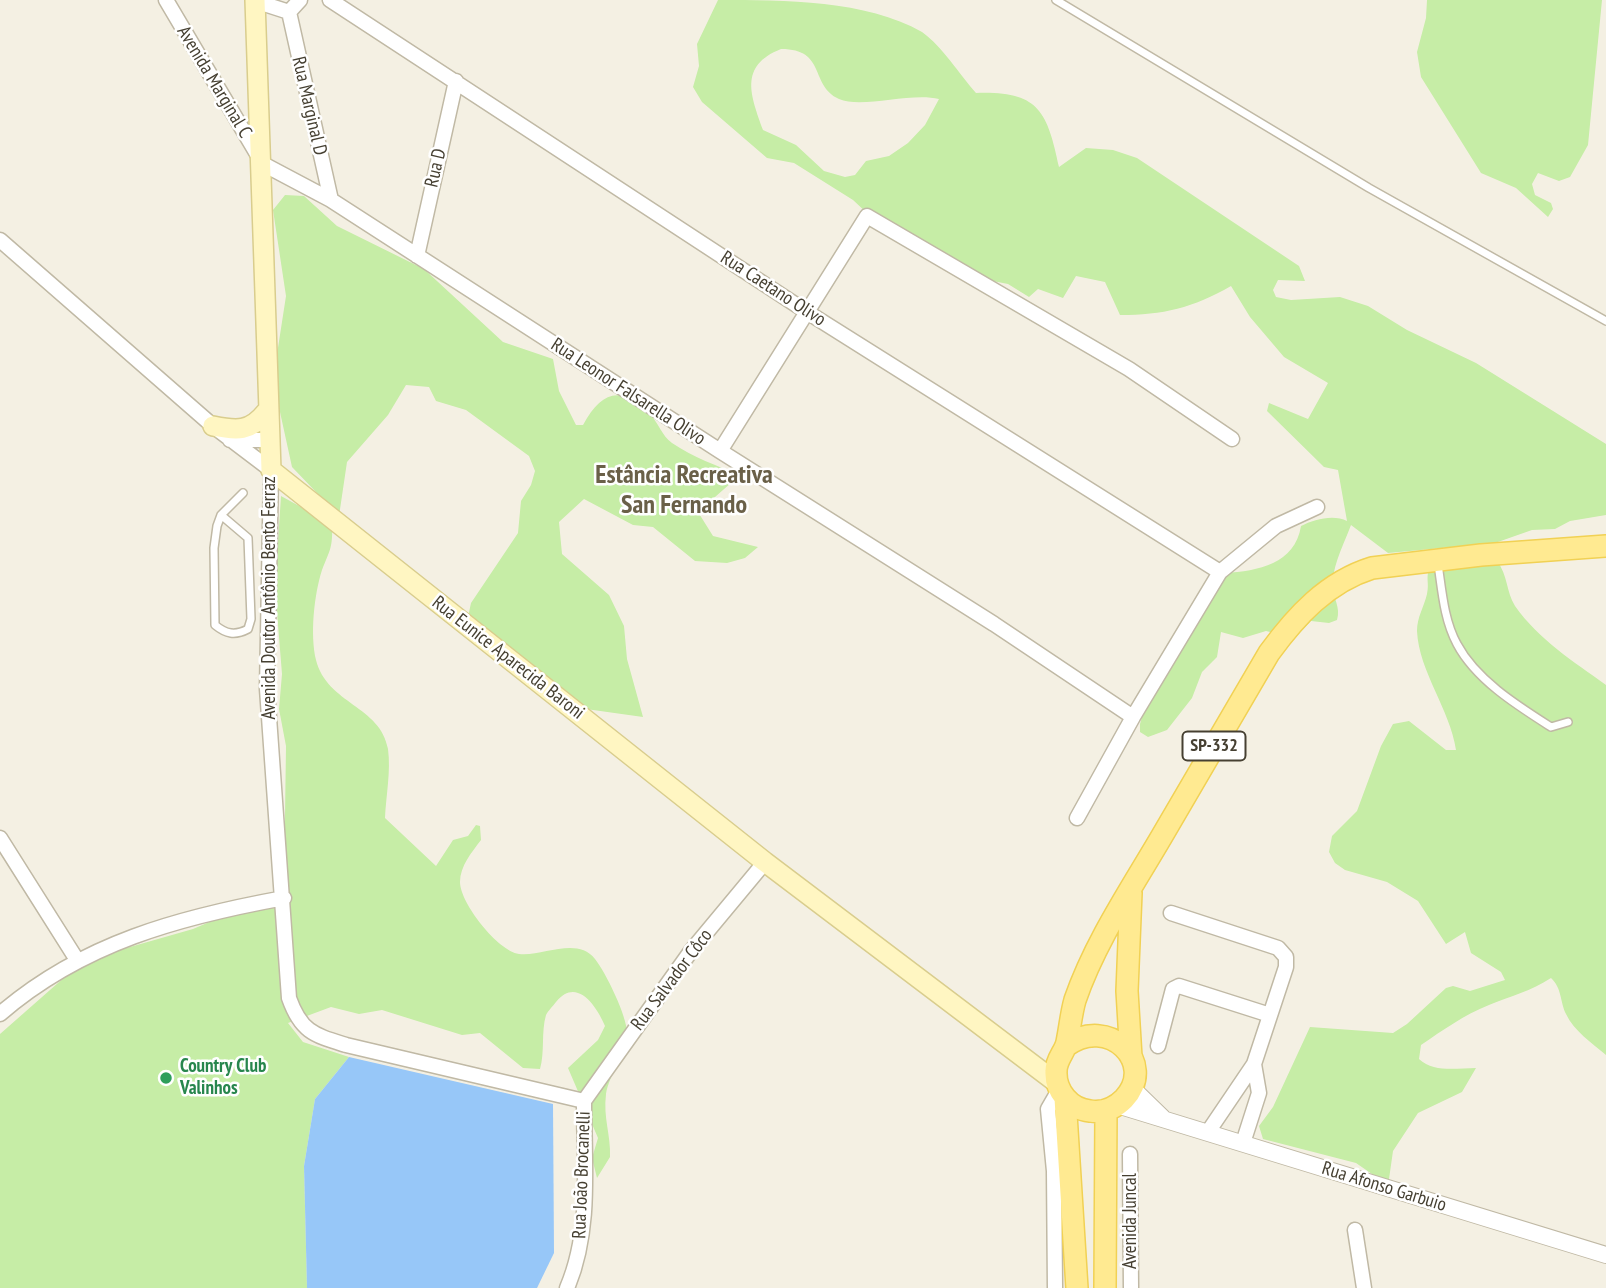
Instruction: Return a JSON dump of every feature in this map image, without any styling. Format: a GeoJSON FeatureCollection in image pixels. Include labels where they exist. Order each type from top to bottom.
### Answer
{"type":"FeatureCollection","features":[{"type":"Feature","properties":{"kind":"main road","name":"Avenida Doutor Antônio Bento Ferraz"},"geometry":{"type":"LineString","coordinates":[[255,1],[262,164],[266,412],[271,470]]}},
{"type":"Feature","properties":{"kind":"main road"},"geometry":{"type":"LineString","coordinates":[[213,426],[238,431],[246,429],[257,424],[266,412]]}},
{"type":"Feature","properties":{"kind":"main road","name":"Rua Eunice Aparecida Baroni"},"geometry":{"type":"LineString","coordinates":[[271,470],[765,862],[1027,1062],[1061,1076]]}},
{"type":"Feature","properties":{"kind":"main road","name":"SP-332"},"geometry":{"type":"LineString","coordinates":[[1077,1288],[1061,1076],[1074,1002],[1084,977],[1132,887],[1269,653],[1291,623],[1319,596],[1358,572],[1437,560],[1606,547]]}},
{"type":"Feature","properties":{"kind":"main road","name":"SP-332"},"geometry":{"type":"LineString","coordinates":[[1131,1057],[1127,991],[1132,887]]}},
{"type":"Feature","properties":{"kind":"main road"},"geometry":{"type":"LineString","coordinates":[[1105,1288],[1111,1108],[1131,1087],[1134,1067],[1131,1057],[1114,1038],[1088,1034],[1061,1076],[1084,1110],[1111,1108]]}},
{"type":"Feature","properties":{"kind":"street","name":"Avenida Marginal C"},"geometry":{"type":"LineString","coordinates":[[166,0],[262,164]]}},
{"type":"Feature","properties":{"kind":"street"},"geometry":{"type":"LineString","coordinates":[[255,1],[289,12],[300,0]]}},
{"type":"Feature","properties":{"kind":"street","name":"Rua Caetano Olivo"},"geometry":{"type":"LineString","coordinates":[[330,0],[807,312],[1220,572]]}},
{"type":"Feature","properties":{"kind":"street","name":"Rua Marginal D"},"geometry":{"type":"LineString","coordinates":[[289,12],[331,200]]}},
{"type":"Feature","properties":{"kind":"street","name":"Rua D"},"geometry":{"type":"LineString","coordinates":[[417,256],[456,81]]}},
{"type":"Feature","properties":{"kind":"street","name":"Rua Leonor Falsarella Olivo"},"geometry":{"type":"LineString","coordinates":[[262,164],[331,200],[720,452],[994,624],[1133,717]]}},
{"type":"Feature","properties":{"kind":"street"},"geometry":{"type":"LineString","coordinates":[[720,452],[867,216],[1129,369],[1232,439]]}},
{"type":"Feature","properties":{"kind":"street","name":"Rua Eunice Aparecida Baroni"},"geometry":{"type":"LineString","coordinates":[[0,240],[213,426],[271,470]]}},
{"type":"Feature","properties":{"kind":"street"},"geometry":{"type":"LineString","coordinates":[[230,440],[267,440]]}},
{"type":"Feature","properties":{"kind":"street","name":"Avenida Doutor Antônio Bento Ferraz"},"geometry":{"type":"LineString","coordinates":[[271,470],[267,689],[284,898],[289,998],[296,1018],[314,1035],[584,1101]]}},
{"type":"Feature","properties":{"kind":"street"},"geometry":{"type":"LineString","coordinates":[[1077,818],[1133,717],[1220,572],[1276,526],[1317,507]]}},
{"type":"Feature","properties":{"kind":"street"},"geometry":{"type":"LineString","coordinates":[[0,838],[77,960]]}},
{"type":"Feature","properties":{"kind":"street","name":"Rua Salvador Côco"},"geometry":{"type":"LineString","coordinates":[[584,1101],[691,951],[765,862]]}},
{"type":"Feature","properties":{"kind":"street"},"geometry":{"type":"LineString","coordinates":[[0,1014],[47,977],[77,960],[134,935],[208,912],[284,898]]}},
{"type":"Feature","properties":{"kind":"street"},"geometry":{"type":"LineString","coordinates":[[1171,913],[1279,948],[1286,957],[1286,967],[1254,1064],[1208,1132]]}},
{"type":"Feature","properties":{"kind":"street"},"geometry":{"type":"LineString","coordinates":[[1158,1046],[1168,1001],[1173,989],[1180,986],[1269,1015]]}},
{"type":"Feature","properties":{"kind":"street"},"geometry":{"type":"LineString","coordinates":[[1243,1143],[1259,1093],[1254,1064]]}},
{"type":"Feature","properties":{"kind":"street"},"geometry":{"type":"LineString","coordinates":[[1055,1288],[1054,1171],[1048,1109],[1061,1076]]}},
{"type":"Feature","properties":{"kind":"street","name":"Rua Afonso Garbuio"},"geometry":{"type":"LineString","coordinates":[[1131,1087],[1163,1118]]}},
{"type":"Feature","properties":{"kind":"street","name":"Rua João Brocanelli"},"geometry":{"type":"LineString","coordinates":[[567,1288],[578,1262],[583,1234],[584,1101]]}},
{"type":"Feature","properties":{"kind":"street","name":"Rua Afonso Garbuio"},"geometry":{"type":"LineString","coordinates":[[1111,1108],[1163,1118],[1606,1255]]}},
{"type":"Feature","properties":{"kind":"street","name":"Avenida Juncal"},"geometry":{"type":"LineString","coordinates":[[1130,1154],[1131,1288]]}},
{"type":"Feature","properties":{"kind":"street"},"geometry":{"type":"LineString","coordinates":[[1355,1230],[1364,1288]]}},
{"type":"Feature","properties":{"kind":"lane"},"geometry":{"type":"LineString","coordinates":[[1056,0],[1369,188],[1606,321]]}},
{"type":"Feature","properties":{"kind":"lane"},"geometry":{"type":"LineString","coordinates":[[221,515],[248,538],[251,619],[248,629],[241,633],[226,634],[215,625],[214,548],[221,515],[243,493]]}},
{"type":"Feature","properties":{"kind":"lane"},"geometry":{"type":"LineString","coordinates":[[1437,560],[1446,614],[1458,645],[1506,697],[1551,727],[1568,722]]}},
{"type":"Feature","properties":{"kind":"green space"},"geometry":{"type":"Polygon","coordinates":[[[718,0],[770,0],[851,8],[900,21],[922,32],[944,53],[976,93],[1013,96],[1036,108],[1050,131],[1059,167],[1086,148],[1113,150],[1137,158],[1299,266],[1305,281],[1278,280],[1273,290],[1276,297],[1291,300],[1340,297],[1368,306],[1407,330],[1476,363],[1606,444],[1606,515],[1570,521],[1555,529],[1532,530],[1495,543],[1388,553],[1351,525],[1334,571],[1333,591],[1338,611],[1337,620],[1329,623],[1311,621],[1295,638],[1266,631],[1243,638],[1221,632],[1217,657],[1202,672],[1192,698],[1167,730],[1148,737],[1140,732],[1140,724],[1153,679],[1225,573],[1262,567],[1283,557],[1297,539],[1301,526],[1306,523],[1330,518],[1347,521],[1338,470],[1324,467],[1267,411],[1269,403],[1308,419],[1328,383],[1284,357],[1250,317],[1231,286],[1204,300],[1177,309],[1150,314],[1120,315],[1105,282],[1076,276],[1063,298],[1038,289],[1029,297],[1008,284],[952,273],[883,228],[853,200],[794,163],[767,158],[702,102],[693,87],[699,66],[697,44],[718,0]],[[781,49],[758,64],[751,83],[752,94],[763,130],[796,145],[824,171],[845,177],[855,175],[866,161],[889,156],[908,143],[925,125],[939,99],[914,97],[849,102],[839,99],[824,85],[812,61],[795,51],[781,49]]]}},
{"type":"Feature","properties":{"kind":"green space"},"geometry":{"type":"Polygon","coordinates":[[[1427,0],[1602,0],[1588,145],[1570,177],[1559,181],[1538,173],[1532,184],[1535,195],[1551,203],[1553,209],[1548,217],[1516,188],[1481,173],[1421,77],[1417,52],[1426,18],[1427,0]]]}},
{"type":"Feature","properties":{"kind":"green space"},"geometry":{"type":"Polygon","coordinates":[[[285,195],[304,196],[337,226],[424,269],[503,342],[553,359],[559,391],[576,425],[583,425],[604,399],[620,395],[639,404],[649,413],[672,443],[740,475],[698,512],[713,536],[758,547],[745,558],[727,563],[695,561],[653,527],[633,525],[584,499],[559,522],[562,554],[609,595],[624,626],[627,659],[643,717],[586,709],[468,617],[471,603],[518,533],[521,501],[531,485],[535,471],[529,456],[466,410],[436,401],[429,387],[406,385],[388,415],[347,462],[339,516],[292,467],[273,380],[286,296],[273,210],[285,195]]]}},
{"type":"Feature","properties":{"kind":"green space"},"geometry":{"type":"Polygon","coordinates":[[[281,496],[332,524],[330,548],[319,580],[315,603],[313,639],[316,660],[322,675],[331,686],[375,723],[383,735],[389,757],[385,818],[436,866],[453,840],[468,836],[476,825],[480,826],[481,840],[464,865],[460,882],[466,902],[482,925],[501,944],[519,954],[569,948],[588,952],[610,984],[624,1016],[627,1033],[606,1094],[610,1157],[597,1178],[592,1158],[598,1138],[568,1068],[598,1040],[605,1026],[592,1003],[579,993],[564,995],[546,1015],[540,1069],[523,1068],[480,1033],[462,1035],[382,1010],[359,1014],[331,1007],[288,1023],[303,1042],[349,1057],[315,1099],[304,1166],[307,1288],[0,1288],[0,1034],[75,968],[102,955],[193,929],[221,917],[272,906],[284,886],[286,746],[279,709],[282,674],[275,588],[281,496]]]}},
{"type":"Feature","properties":{"kind":"green space"},"geometry":{"type":"Polygon","coordinates":[[[1497,561],[1512,601],[1524,618],[1557,649],[1606,685],[1606,1055],[1569,1020],[1557,986],[1551,978],[1462,1018],[1421,1045],[1419,1059],[1439,1068],[1476,1068],[1462,1092],[1418,1113],[1393,1151],[1389,1179],[1382,1181],[1356,1163],[1263,1139],[1259,1126],[1273,1107],[1310,1027],[1393,1033],[1407,1024],[1446,988],[1453,986],[1470,991],[1505,980],[1501,972],[1471,953],[1465,932],[1446,944],[1418,901],[1387,882],[1345,870],[1335,863],[1329,852],[1332,836],[1357,811],[1381,746],[1393,724],[1409,721],[1446,750],[1456,750],[1448,720],[1419,646],[1417,626],[1427,594],[1428,572],[1432,564],[1497,561]]]}},
{"type":"Feature","properties":{"kind":"water"},"geometry":{"type":"Polygon","coordinates":[[[349,1057],[553,1104],[554,1253],[537,1288],[307,1288],[304,1166],[315,1099],[349,1057]]]}},
{"type":"Feature","properties":{"kind":"place","name":"Country Club Valinhos"},"geometry":{"type":"Point","coordinates":[166,1078]}},
{"type":"Feature","properties":{"kind":"district","name":"Estância Recreativa San Fernando"},"geometry":{"type":"Point","coordinates":[684,491]}}]}
